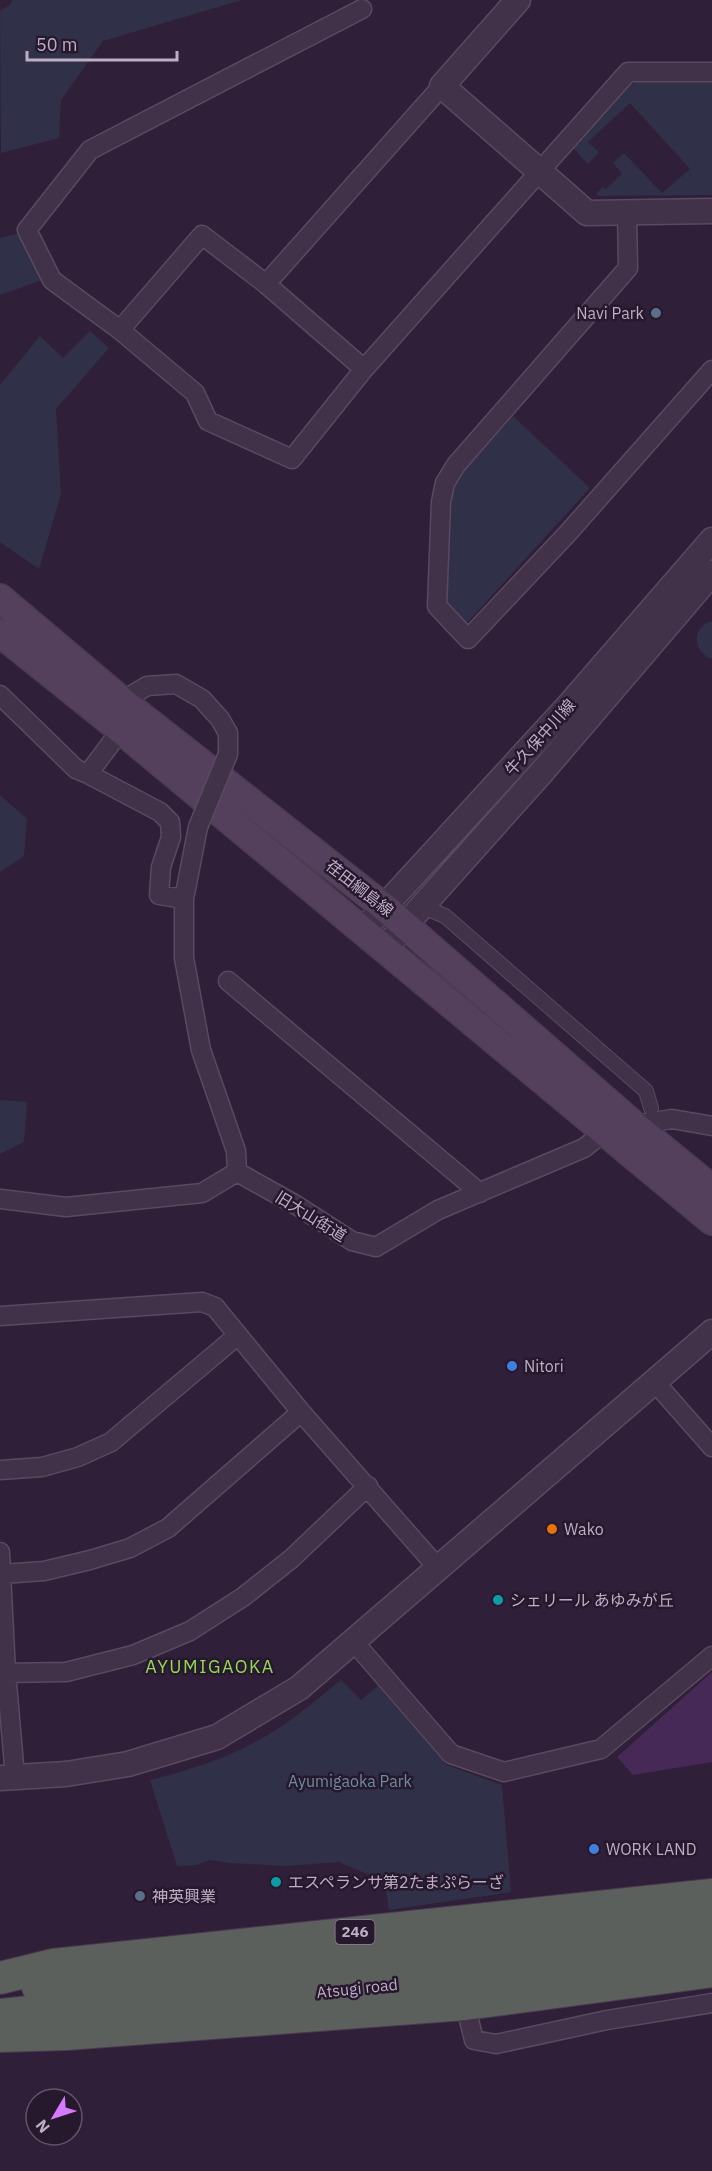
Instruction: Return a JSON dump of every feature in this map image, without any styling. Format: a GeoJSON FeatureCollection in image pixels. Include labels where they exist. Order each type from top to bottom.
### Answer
{"type":"FeatureCollection","features":[{"type":"Feature","properties":{"kind":"highway","name":"246"},"geometry":{"type":"LineString","coordinates":[[0,1978],[53,1965],[712,1895]]}},
{"type":"Feature","properties":{"kind":"highway","name":"Atsugi road"},"geometry":{"type":"LineString","coordinates":[[0,1989],[322,1966],[448,1953],[712,1919]]}},
{"type":"Feature","properties":{"kind":"highway","name":"Atsugi road"},"geometry":{"type":"LineString","coordinates":[[0,2015],[58,2009],[322,1992],[712,1946]]}},
{"type":"Feature","properties":{"kind":"highway"},"geometry":{"type":"LineString","coordinates":[[0,2036],[98,2032],[465,2004],[712,1971]]}},
{"type":"Feature","properties":{"kind":"main road","name":"荏田綱島線"},"geometry":{"type":"LineString","coordinates":[[0,598],[122,701],[384,907],[643,1117],[712,1189]]}},
{"type":"Feature","properties":{"kind":"main road","name":"荏田綱島線"},"geometry":{"type":"LineString","coordinates":[[0,633],[121,730],[712,1221]]}},
{"type":"Feature","properties":{"kind":"street"},"geometry":{"type":"LineString","coordinates":[[266,284],[518,0]]}},
{"type":"Feature","properties":{"kind":"street"},"geometry":{"type":"LineString","coordinates":[[362,9],[90,150],[27,230],[52,280],[120,330],[195,393],[208,421],[292,459],[364,369],[628,72],[712,72]]}},
{"type":"Feature","properties":{"kind":"street"},"geometry":{"type":"LineString","coordinates":[[442,86],[587,213],[712,211]]}},
{"type":"Feature","properties":{"kind":"street"},"geometry":{"type":"LineString","coordinates":[[627,213],[628,268],[456,465],[445,483],[441,502],[436,606],[468,639],[568,533],[712,370]]}},
{"type":"Feature","properties":{"kind":"street"},"geometry":{"type":"LineString","coordinates":[[120,330],[202,235],[266,284],[364,369]]}},
{"type":"Feature","properties":{"kind":"street","name":"牛久保中川線"},"geometry":{"type":"LineString","coordinates":[[362,931],[569,705],[712,540]]}},
{"type":"Feature","properties":{"kind":"street","name":"牛久保中川線"},"geometry":{"type":"LineString","coordinates":[[384,949],[542,772],[712,573]]}},
{"type":"Feature","properties":{"kind":"street"},"geometry":{"type":"LineString","coordinates":[[0,1198],[66,1207],[179,1195],[202,1192],[237,1172],[236,1151],[201,1050],[193,959],[184,899],[198,827],[228,754],[228,733],[220,719],[202,699],[176,684],[147,686],[122,701]]}},
{"type":"Feature","properties":{"kind":"street"},"geometry":{"type":"LineString","coordinates":[[0,695],[76,769],[160,812],[170,822],[171,837],[161,867],[159,895],[184,899]]}},
{"type":"Feature","properties":{"kind":"street"},"geometry":{"type":"LineString","coordinates":[[88,774],[121,730]]}},
{"type":"Feature","properties":{"kind":"street"},"geometry":{"type":"LineString","coordinates":[[433,911],[445,916],[646,1091],[643,1117],[712,1126]]}},
{"type":"Feature","properties":{"kind":"street"},"geometry":{"type":"LineString","coordinates":[[228,981],[480,1193]]}},
{"type":"Feature","properties":{"kind":"street","name":"旧大山街道"},"geometry":{"type":"LineString","coordinates":[[237,1172],[296,1205],[352,1241],[376,1247],[438,1210],[584,1148],[604,1132]]}},
{"type":"Feature","properties":{"kind":"street"},"geometry":{"type":"LineString","coordinates":[[0,1316],[202,1302],[215,1307],[301,1412],[368,1486],[438,1569]]}},
{"type":"Feature","properties":{"kind":"street"},"geometry":{"type":"LineString","coordinates":[[0,1552],[7,1777],[66,1774],[128,1764],[217,1737],[299,1688],[712,1332]]}},
{"type":"Feature","properties":{"kind":"street"},"geometry":{"type":"LineString","coordinates":[[0,1470],[42,1467],[69,1460],[111,1442],[238,1335]]}},
{"type":"Feature","properties":{"kind":"street"},"geometry":{"type":"LineString","coordinates":[[654,1381],[712,1447]]}},
{"type":"Feature","properties":{"kind":"street"},"geometry":{"type":"LineString","coordinates":[[2,1574],[44,1570],[90,1560],[130,1548],[168,1528],[301,1412]]}},
{"type":"Feature","properties":{"kind":"street"},"geometry":{"type":"LineString","coordinates":[[3,1672],[66,1672],[132,1654],[190,1631],[243,1597],[291,1559],[368,1486]]}},
{"type":"Feature","properties":{"kind":"street"},"geometry":{"type":"LineString","coordinates":[[354,1642],[451,1754],[504,1773],[601,1749],[712,1656]]}},
{"type":"Feature","properties":{"kind":"street"},"geometry":{"type":"LineString","coordinates":[[465,2004],[474,2040],[496,2044],[607,2020],[712,2003]]}},
{"type":"Feature","properties":{"kind":"green space"},"geometry":{"type":"Polygon","coordinates":[[[12,0],[242,0],[103,41],[61,100],[59,138],[1,153],[0,11],[10,5],[12,0]]]}},
{"type":"Feature","properties":{"kind":"green space"},"geometry":{"type":"Polygon","coordinates":[[[639,80],[712,81],[712,195],[598,196],[596,193],[603,187],[606,189],[622,174],[613,163],[624,153],[662,193],[690,169],[630,103],[588,142],[599,152],[588,164],[572,147],[621,91],[639,80]]]}},
{"type":"Feature","properties":{"kind":"green space"},"geometry":{"type":"Polygon","coordinates":[[[20,233],[42,280],[0,295],[0,238],[20,233]]]}},
{"type":"Feature","properties":{"kind":"green space"},"geometry":{"type":"Polygon","coordinates":[[[90,331],[109,348],[56,409],[61,494],[39,569],[0,542],[0,385],[40,336],[63,358],[90,331]]]}},
{"type":"Feature","properties":{"kind":"green space"},"geometry":{"type":"Polygon","coordinates":[[[513,416],[590,488],[465,625],[447,608],[451,486],[513,416]]]}},
{"type":"Feature","properties":{"kind":"green space"},"geometry":{"type":"Polygon","coordinates":[[[712,621],[712,659],[701,651],[697,634],[700,628],[712,621]]]}},
{"type":"Feature","properties":{"kind":"green space"},"geometry":{"type":"Polygon","coordinates":[[[0,795],[27,819],[24,856],[0,872],[0,795]]]}},
{"type":"Feature","properties":{"kind":"green space"},"geometry":{"type":"Polygon","coordinates":[[[0,1100],[27,1102],[24,1142],[0,1154],[0,1100]]]}},
{"type":"Feature","properties":{"kind":"green space","name":"Ayumigaoka Park"},"geometry":{"type":"Polygon","coordinates":[[[341,1680],[361,1700],[378,1686],[447,1765],[502,1785],[511,1892],[389,1910],[385,1884],[339,1862],[286,1866],[210,1860],[197,1865],[177,1866],[150,1780],[181,1772],[242,1749],[289,1721],[341,1680]]]}},
{"type":"Feature","properties":{"kind":"shaded area"},"geometry":{"type":"Polygon","coordinates":[[[712,1672],[712,1762],[633,1775],[617,1757],[712,1672]]]}},
{"type":"Feature","properties":{"kind":"place","name":"Navi Park"},"geometry":{"type":"Point","coordinates":[656,313]}},
{"type":"Feature","properties":{"kind":"place","name":"Nitori"},"geometry":{"type":"Point","coordinates":[512,1366]}},
{"type":"Feature","properties":{"kind":"place","name":"Wako"},"geometry":{"type":"Point","coordinates":[552,1529]}},
{"type":"Feature","properties":{"kind":"place","name":"シェリール あゆみが丘"},"geometry":{"type":"Point","coordinates":[498,1600]}},
{"type":"Feature","properties":{"kind":"place","name":"WORK LAND"},"geometry":{"type":"Point","coordinates":[594,1849]}},
{"type":"Feature","properties":{"kind":"place","name":"エスペランサ第2たまぷらーざ"},"geometry":{"type":"Point","coordinates":[276,1882]}},
{"type":"Feature","properties":{"kind":"place","name":"神英興業"},"geometry":{"type":"Point","coordinates":[140,1896]}},
{"type":"Feature","properties":{"kind":"district","name":"AYUMIGAOKA"},"geometry":{"type":"Point","coordinates":[210,1667]}}]}
